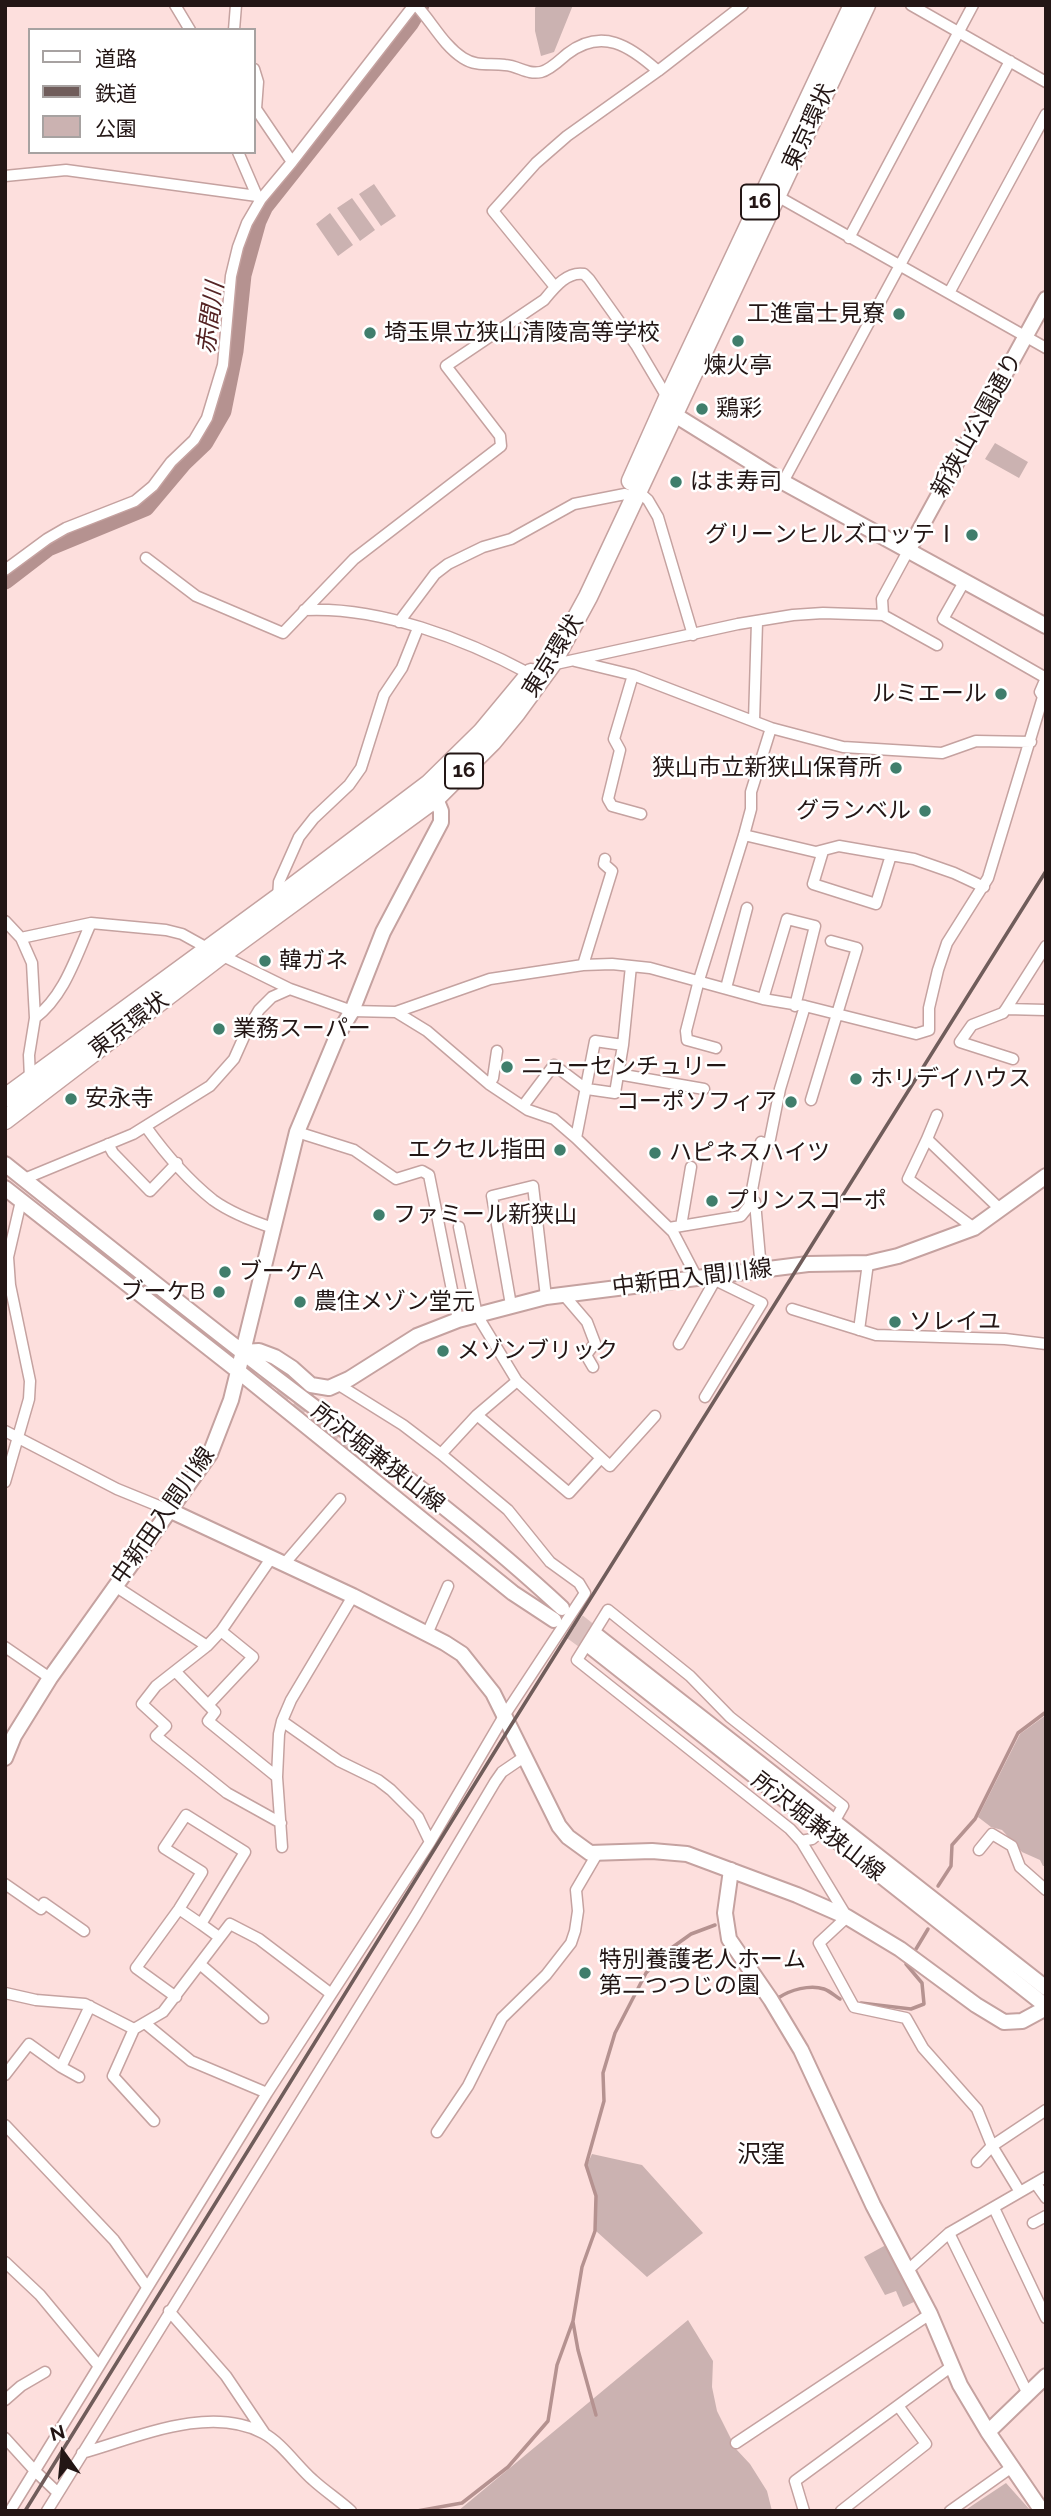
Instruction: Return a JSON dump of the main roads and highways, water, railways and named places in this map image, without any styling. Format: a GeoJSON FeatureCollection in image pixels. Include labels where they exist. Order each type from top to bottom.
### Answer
{"type":"FeatureCollection","features":[{"type":"Feature","properties":{"kind":"highway","name":"東京環状"},"geometry":{"type":"LineString","coordinates":[[5,1098],[215,952],[433,790],[492,742],[551,666],[589,597],[668,398],[852,5]]}},
{"type":"Feature","properties":{"kind":"highway","name":"東京環状"},"geometry":{"type":"LineString","coordinates":[[5,1120],[215,952],[278,898],[433,790],[530,674],[566,617],[675,415],[866,5]]}},
{"type":"Feature","properties":{"kind":"main road","name":"新狭山公園通り"},"geometry":{"type":"LineString","coordinates":[[908,551],[1046,299]]}},
{"type":"Feature","properties":{"kind":"main road"},"geometry":{"type":"LineString","coordinates":[[675,415],[783,482],[1046,626]]}},
{"type":"Feature","properties":{"kind":"main road","name":"中新田入間川線"},"geometry":{"type":"LineString","coordinates":[[5,1758],[14,1737],[50,1678],[210,1454],[231,1400],[297,1132],[338,1034],[352,1011],[383,932],[441,822],[433,790]]}},
{"type":"Feature","properties":{"kind":"main road","name":"所沢堀兼狭山線"},"geometry":{"type":"LineString","coordinates":[[5,1164],[514,1565],[558,1614]]}},
{"type":"Feature","properties":{"kind":"main road","name":"中新田入間川線"},"geometry":{"type":"LineString","coordinates":[[337,1386],[417,1336],[458,1320],[511,1305],[563,1294],[696,1276],[717,1277],[808,1264],[867,1263],[930,1246],[974,1228],[1046,1176]]}},
{"type":"Feature","properties":{"kind":"main road","name":"所沢堀兼狭山線"},"geometry":{"type":"LineString","coordinates":[[5,1188],[238,1371],[513,1593],[558,1614]]}},
{"type":"Feature","properties":{"kind":"main road"},"geometry":{"type":"LineString","coordinates":[[242,1352],[259,1351],[275,1357],[316,1388],[337,1386]]}},
{"type":"Feature","properties":{"kind":"main road"},"geometry":{"type":"LineString","coordinates":[[323,1414],[323,1402],[337,1386]]}},
{"type":"Feature","properties":{"kind":"main road","name":"所沢堀兼狭山線"},"geometry":{"type":"LineString","coordinates":[[372,1466],[520,1580],[558,1614]]}},
{"type":"Feature","properties":{"kind":"main road"},"geometry":{"type":"LineString","coordinates":[[171,1511],[353,1596],[462,1654],[478,1672],[505,1716],[559,1826],[582,1848],[597,1854],[652,1851],[687,1854],[847,1917],[1004,2022],[1022,2021],[1046,2007]]}},
{"type":"Feature","properties":{"kind":"main road","name":"所沢堀兼狭山線"},"geometry":{"type":"LineString","coordinates":[[594,1641],[828,1827],[1046,2007]]}},
{"type":"Feature","properties":{"kind":"main road","name":"所沢堀兼狭山線"},"geometry":{"type":"LineString","coordinates":[[828,1827],[1046,1988]]}},
{"type":"Feature","properties":{"kind":"main road"},"geometry":{"type":"LineString","coordinates":[[731,1870],[725,1913],[729,1939],[797,2042],[873,2205],[930,2314],[960,2385],[988,2432],[1042,2511]]}},
{"type":"Feature","properties":{"kind":"main road"},"geometry":{"type":"LineString","coordinates":[[988,2432],[1046,2376]]}},
{"type":"Feature","properties":{"kind":"waterway","name":"赤間川"},"geometry":{"type":"LineString","coordinates":[[5,580],[48,547],[145,507],[183,462],[204,442],[222,411],[234,351],[242,275],[257,221],[264,206],[410,22],[420,5]]}},
{"type":"Feature","properties":{"kind":"waterway"},"geometry":{"type":"LineString","coordinates":[[938,1886],[951,1866],[952,1845],[975,1819],[1018,1733],[1046,1712]]}},
{"type":"Feature","properties":{"kind":"waterway"},"geometry":{"type":"LineString","coordinates":[[417,2511],[462,2503],[508,2467],[548,2421],[557,2365],[573,2321],[582,2267],[595,2231],[596,2196],[586,2165],[604,2101],[603,2073],[615,2033],[646,1973],[670,1949],[691,1934],[715,1925]]}},
{"type":"Feature","properties":{"kind":"waterway"},"geometry":{"type":"LineString","coordinates":[[916,1949],[928,1929]]}},
{"type":"Feature","properties":{"kind":"waterway"},"geometry":{"type":"LineString","coordinates":[[861,2003],[911,2009],[924,2004],[922,1983],[906,1964]]}},
{"type":"Feature","properties":{"kind":"waterway"},"geometry":{"type":"LineString","coordinates":[[778,1998],[794,1990],[813,1987],[826,1990],[840,1999]]}},
{"type":"Feature","properties":{"kind":"waterway"},"geometry":{"type":"LineString","coordinates":[[573,2322],[596,2415]]}},
{"type":"Feature","properties":{"kind":"tunnel"},"geometry":{"type":"LineString","coordinates":[[262,1376],[374,1464]]}},
{"type":"Feature","properties":{"kind":"tunnel"},"geometry":{"type":"LineString","coordinates":[[562,1608],[596,1635]]}},
{"type":"Feature","properties":{"kind":"tunnel"},"geometry":{"type":"LineString","coordinates":[[554,1620],[591,1647]]}},
{"type":"Feature","properties":{"kind":"railway"},"geometry":{"type":"LineString","coordinates":[[25,2511],[510,1727],[1046,871]]}},
{"type":"Feature","properties":{"kind":"place","name":"工進富士見寮"},"geometry":{"type":"Point","coordinates":[899,314]}},
{"type":"Feature","properties":{"kind":"place","name":"埼玉県立狭山清陵高等学校"},"geometry":{"type":"Point","coordinates":[370,333]}},
{"type":"Feature","properties":{"kind":"place","name":"煉火亭"},"geometry":{"type":"Point","coordinates":[738,341]}},
{"type":"Feature","properties":{"kind":"place","name":"鶏彩"},"geometry":{"type":"Point","coordinates":[702,409]}},
{"type":"Feature","properties":{"kind":"place","name":"はま寿司"},"geometry":{"type":"Point","coordinates":[676,482]}},
{"type":"Feature","properties":{"kind":"place","name":"グリーンヒルズロッテⅠ"},"geometry":{"type":"Point","coordinates":[972,535]}},
{"type":"Feature","properties":{"kind":"place","name":"ルミエール"},"geometry":{"type":"Point","coordinates":[1001,694]}},
{"type":"Feature","properties":{"kind":"place","name":"狭山市立新狭山保育所"},"geometry":{"type":"Point","coordinates":[896,768]}},
{"type":"Feature","properties":{"kind":"place","name":"グランベル"},"geometry":{"type":"Point","coordinates":[925,811]}},
{"type":"Feature","properties":{"kind":"place","name":"韓ガネ"},"geometry":{"type":"Point","coordinates":[265,961]}},
{"type":"Feature","properties":{"kind":"place","name":"業務スーパー"},"geometry":{"type":"Point","coordinates":[219,1029]}},
{"type":"Feature","properties":{"kind":"place","name":"ニューセンチュリー"},"geometry":{"type":"Point","coordinates":[507,1067]}},
{"type":"Feature","properties":{"kind":"place","name":"ホリデイハウス"},"geometry":{"type":"Point","coordinates":[856,1079]}},
{"type":"Feature","properties":{"kind":"place","name":"安永寺"},"geometry":{"type":"Point","coordinates":[71,1099]}},
{"type":"Feature","properties":{"kind":"place","name":"コーポソフィア"},"geometry":{"type":"Point","coordinates":[791,1102]}},
{"type":"Feature","properties":{"kind":"place","name":"エクセル指田"},"geometry":{"type":"Point","coordinates":[560,1150]}},
{"type":"Feature","properties":{"kind":"place","name":"ハピネスハイツ"},"geometry":{"type":"Point","coordinates":[655,1153]}},
{"type":"Feature","properties":{"kind":"place","name":"プリンスコーポ"},"geometry":{"type":"Point","coordinates":[712,1201]}},
{"type":"Feature","properties":{"kind":"place","name":"ファミール新狭山"},"geometry":{"type":"Point","coordinates":[379,1215]}},
{"type":"Feature","properties":{"kind":"place","name":"ブーケA"},"geometry":{"type":"Point","coordinates":[225,1272]}},
{"type":"Feature","properties":{"kind":"place","name":"ブーケB"},"geometry":{"type":"Point","coordinates":[219,1292]}},
{"type":"Feature","properties":{"kind":"place","name":"農住メゾン堂元"},"geometry":{"type":"Point","coordinates":[300,1302]}},
{"type":"Feature","properties":{"kind":"place","name":"ソレイユ"},"geometry":{"type":"Point","coordinates":[895,1322]}},
{"type":"Feature","properties":{"kind":"place","name":"メゾンブリック"},"geometry":{"type":"Point","coordinates":[443,1351]}},
{"type":"Feature","properties":{"kind":"place","name":"特別養護老人ホーム 第二つつじの園"},"geometry":{"type":"Point","coordinates":[585,1973]}},
{"type":"Feature","properties":{"kind":"district","name":"沢窪"},"geometry":{"type":"Point","coordinates":[761,2155]}}]}
